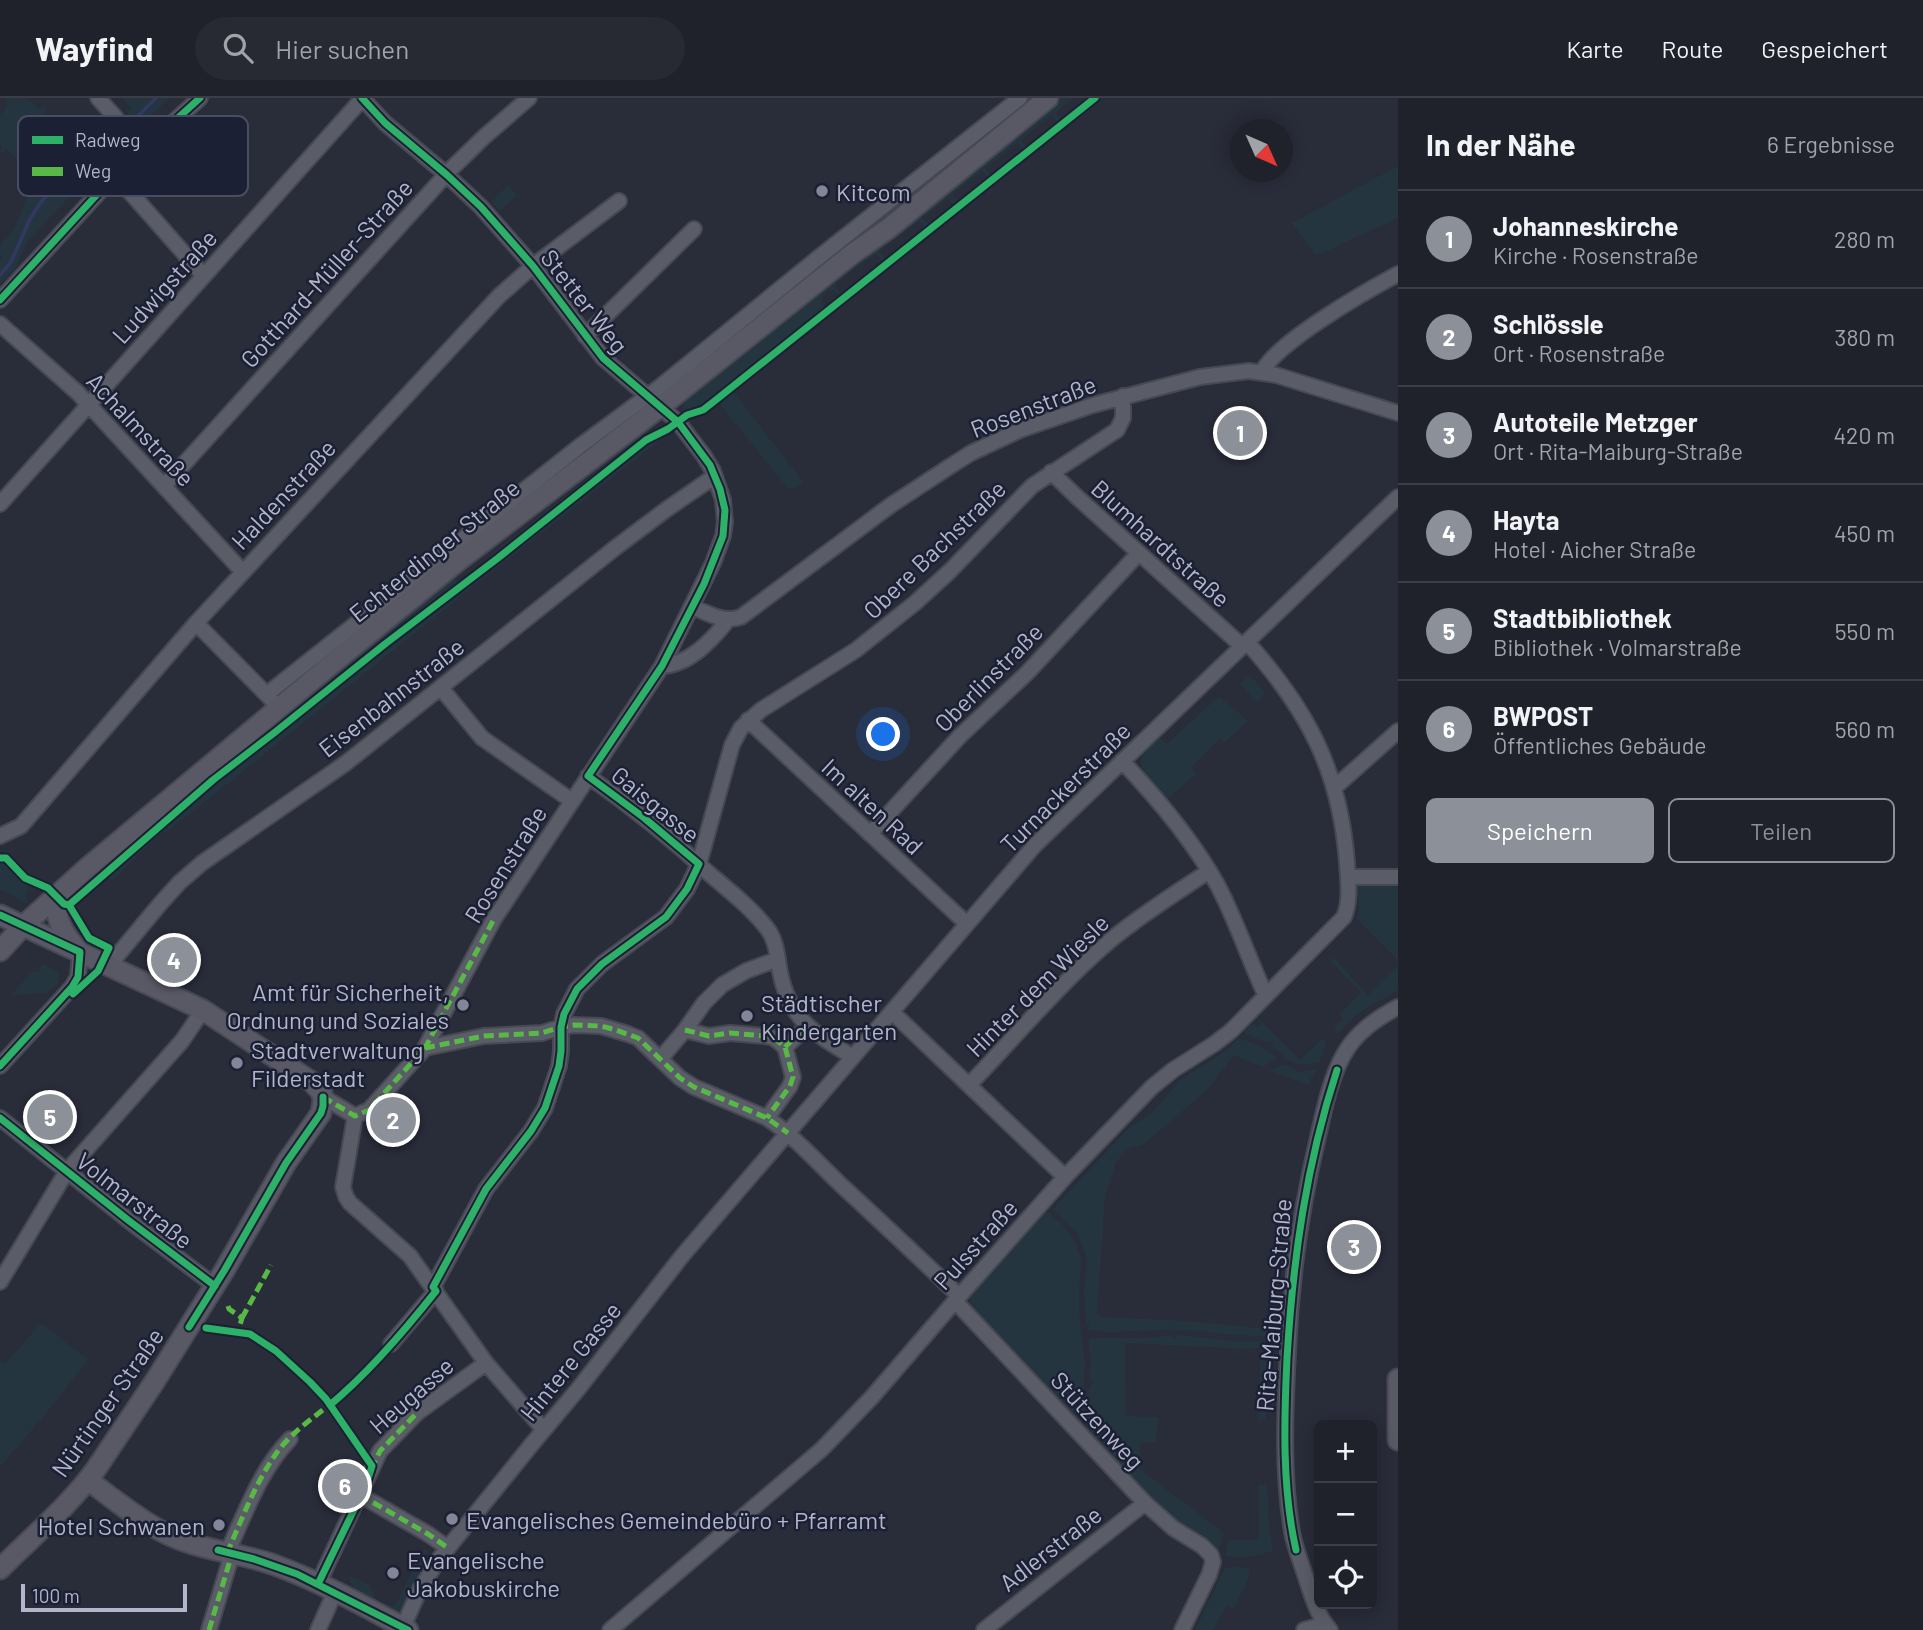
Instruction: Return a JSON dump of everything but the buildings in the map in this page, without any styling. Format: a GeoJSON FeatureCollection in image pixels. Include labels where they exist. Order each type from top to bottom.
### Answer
{"type":"FeatureCollection","features":[{"type":"Feature","properties":{"kind":"main road","name":"Echterdinger Straße"},"geometry":{"type":"LineString","coordinates":[[0,951],[23,926],[273,701],[458,561],[654,402],[888,228],[1048,98]]}},
{"type":"Feature","properties":{"kind":"main road"},"geometry":{"type":"LineString","coordinates":[[56,896],[56,917],[61,929],[80,952]]}},
{"type":"Feature","properties":{"kind":"main road"},"geometry":{"type":"LineString","coordinates":[[0,915],[203,1010],[312,1082],[323,1097]]}},
{"type":"Feature","properties":{"kind":"main road","name":"Nürtinger Straße"},"geometry":{"type":"LineString","coordinates":[[0,1569],[88,1480],[215,1286],[285,1163],[321,1113],[323,1097]]}},
{"type":"Feature","properties":{"kind":"main road"},"geometry":{"type":"LineString","coordinates":[[1398,1379],[1398,1440]]}},
{"type":"Feature","properties":{"kind":"main road"},"geometry":{"type":"LineString","coordinates":[[88,1480],[164,1533],[185,1542],[270,1564],[327,1588],[405,1629]]}},
{"type":"Feature","properties":{"kind":"street"},"geometry":{"type":"LineString","coordinates":[[98,98],[114,116]]}},
{"type":"Feature","properties":{"kind":"street"},"geometry":{"type":"LineString","coordinates":[[180,116],[200,98]]}},
{"type":"Feature","properties":{"kind":"street","name":"Stetter Weg"},"geometry":{"type":"LineString","coordinates":[[362,98],[385,123],[481,207],[533,266],[603,358],[678,422],[710,465],[724,510],[723,536],[693,607],[662,666]]}},
{"type":"Feature","properties":{"kind":"street","name":"Ludwigstraße"},"geometry":{"type":"LineString","coordinates":[[0,504],[362,98]]}},
{"type":"Feature","properties":{"kind":"street","name":"Gotthard-Müller-Straße"},"geometry":{"type":"LineString","coordinates":[[163,486],[447,175],[484,137],[529,98]]}},
{"type":"Feature","properties":{"kind":"street","name":"Echterdinger Straße"},"geometry":{"type":"LineString","coordinates":[[654,402],[875,212],[1020,98]]}},
{"type":"Feature","properties":{"kind":"street"},"geometry":{"type":"LineString","coordinates":[[0,300],[97,196]]}},
{"type":"Feature","properties":{"kind":"street"},"geometry":{"type":"LineString","coordinates":[[134,196],[204,276]]}},
{"type":"Feature","properties":{"kind":"street","name":"Haldenstraße"},"geometry":{"type":"LineString","coordinates":[[0,836],[21,827],[242,571],[512,283],[619,201]]}},
{"type":"Feature","properties":{"kind":"street"},"geometry":{"type":"LineString","coordinates":[[875,212],[888,228]]}},
{"type":"Feature","properties":{"kind":"street"},"geometry":{"type":"LineString","coordinates":[[585,336],[694,229]]}},
{"type":"Feature","properties":{"kind":"street"},"geometry":{"type":"LineString","coordinates":[[1262,372],[1271,359],[1293,341],[1398,274]]}},
{"type":"Feature","properties":{"kind":"street","name":"Achalmstraße"},"geometry":{"type":"LineString","coordinates":[[0,324],[78,393],[242,571]]}},
{"type":"Feature","properties":{"kind":"street","name":"Rosenstraße"},"geometry":{"type":"LineString","coordinates":[[355,1116],[369,1110],[425,1048],[494,919],[662,666],[677,665],[685,660],[713,638],[728,620],[741,617],[913,490],[971,453],[1041,421],[1123,396],[1218,374],[1262,372],[1398,412]]}},
{"type":"Feature","properties":{"kind":"street","name":"Obere Bachstraße"},"geometry":{"type":"LineString","coordinates":[[391,1344],[435,1289],[486,1189],[531,1131],[545,1108],[559,1066],[561,1027],[577,989],[602,964],[666,917],[687,889],[699,864],[732,745],[741,728],[774,701],[856,650],[892,622],[950,571],[1032,486],[1117,430],[1123,418],[1123,396]]}},
{"type":"Feature","properties":{"kind":"street","name":"Blumhardtstraße"},"geometry":{"type":"LineString","coordinates":[[1051,472],[1244,644],[1283,685],[1303,715],[1324,757],[1334,788]]}},
{"type":"Feature","properties":{"kind":"street","name":"Eisenbahnstraße"},"geometry":{"type":"LineString","coordinates":[[112,968],[116,957],[170,892],[202,863],[327,776],[615,548],[715,476]]}},
{"type":"Feature","properties":{"kind":"street","name":"Turnackerstraße"},"geometry":{"type":"LineString","coordinates":[[788,1133],[1035,845],[1398,497]]}},
{"type":"Feature","properties":{"kind":"street","name":"Oberlinstraße"},"geometry":{"type":"LineString","coordinates":[[870,834],[960,736],[1027,673],[1139,553]]}},
{"type":"Feature","properties":{"kind":"street"},"geometry":{"type":"LineString","coordinates":[[693,607],[728,620]]}},
{"type":"Feature","properties":{"kind":"street"},"geometry":{"type":"LineString","coordinates":[[196,623],[273,701]]}},
{"type":"Feature","properties":{"kind":"street"},"geometry":{"type":"LineString","coordinates":[[441,688],[482,738],[572,801]]}},
{"type":"Feature","properties":{"kind":"street","name":"Im alten Rad"},"geometry":{"type":"LineString","coordinates":[[748,720],[967,924]]}},
{"type":"Feature","properties":{"kind":"street"},"geometry":{"type":"LineString","coordinates":[[1334,788],[1398,731]]}},
{"type":"Feature","properties":{"kind":"street"},"geometry":{"type":"LineString","coordinates":[[1122,761],[1165,811],[1209,872],[1236,923],[1266,996]]}},
{"type":"Feature","properties":{"kind":"street","name":"Gaisgasse"},"geometry":{"type":"LineString","coordinates":[[588,776],[699,864],[766,927],[775,944],[780,975],[788,1000],[807,1027]]}},
{"type":"Feature","properties":{"kind":"street","name":"Pulsstraße"},"geometry":{"type":"LineString","coordinates":[[610,1630],[829,1442],[872,1397],[1065,1177],[1152,1087],[1231,1031],[1344,917],[1348,902],[1348,877],[1343,829],[1334,788]]}},
{"type":"Feature","properties":{"kind":"street","name":"Hinter dem Wiesle"},"geometry":{"type":"LineString","coordinates":[[969,1085],[1070,979],[1111,941],[1160,903],[1209,872]]}},
{"type":"Feature","properties":{"kind":"street"},"geometry":{"type":"LineString","coordinates":[[1348,877],[1398,877]]}},
{"type":"Feature","properties":{"kind":"street"},"geometry":{"type":"LineString","coordinates":[[0,1066],[72,987],[78,977],[80,952]]}},
{"type":"Feature","properties":{"kind":"street"},"geometry":{"type":"LineString","coordinates":[[660,1058],[722,985],[746,971],[778,959]]}},
{"type":"Feature","properties":{"kind":"street","name":"Rita-Maiburg-Straße"},"geometry":{"type":"LineString","coordinates":[[1328,1627],[1315,1605],[1296,1549],[1289,1510],[1285,1397],[1296,1250],[1309,1174],[1337,1070],[1350,1045],[1365,1028],[1398,1007]]}},
{"type":"Feature","properties":{"kind":"street"},"geometry":{"type":"LineString","coordinates":[[0,1282],[67,1171],[182,1041],[203,1010]]}},
{"type":"Feature","properties":{"kind":"street"},"geometry":{"type":"LineString","coordinates":[[892,1012],[1065,1177]]}},
{"type":"Feature","properties":{"kind":"street","name":"Stützenweg"},"geometry":{"type":"LineString","coordinates":[[425,1048],[484,1036],[542,1033],[561,1027],[587,1025],[616,1030],[638,1038],[680,1078],[694,1087],[768,1118],[788,1133],[957,1298],[1145,1503],[1173,1528],[1212,1555],[1213,1562],[1205,1585],[1182,1630]]}},
{"type":"Feature","properties":{"kind":"street"},"geometry":{"type":"LineString","coordinates":[[785,1047],[807,1027],[853,1057]]}},
{"type":"Feature","properties":{"kind":"street"},"geometry":{"type":"LineString","coordinates":[[685,1030],[709,1036],[730,1033],[765,1036],[774,1038],[785,1047],[793,1077],[790,1086],[768,1118]]}},
{"type":"Feature","properties":{"kind":"street"},"geometry":{"type":"LineString","coordinates":[[323,1097],[355,1116],[344,1187],[346,1197],[410,1256],[486,1363],[544,1430]]}},
{"type":"Feature","properties":{"kind":"street","name":"Volmarstraße"},"geometry":{"type":"LineString","coordinates":[[0,1118],[215,1286]]}},
{"type":"Feature","properties":{"kind":"street","name":"Hintere Gasse"},"geometry":{"type":"LineString","coordinates":[[405,1629],[420,1589],[448,1548],[587,1380],[682,1256],[788,1133]]}},
{"type":"Feature","properties":{"kind":"street","name":"Heugasse"},"geometry":{"type":"LineString","coordinates":[[318,1630],[327,1588],[360,1495],[380,1451],[417,1413],[486,1363]]}},
{"type":"Feature","properties":{"kind":"street"},"geometry":{"type":"LineString","coordinates":[[209,1630],[230,1553],[254,1493],[279,1450],[290,1439]]}},
{"type":"Feature","properties":{"kind":"street"},"geometry":{"type":"LineString","coordinates":[[360,1495],[448,1548]]}},
{"type":"Feature","properties":{"kind":"street","name":"Adlerstraße"},"geometry":{"type":"LineString","coordinates":[[984,1630],[1145,1503]]}},
{"type":"Feature","properties":{"kind":"street"},"geometry":{"type":"LineString","coordinates":[[1304,1630],[1328,1627]]}},
{"type":"Feature","properties":{"kind":"shaded area"},"geometry":{"type":"Polygon","coordinates":[[[6,98],[27,98],[39,109],[43,106],[46,110],[43,116],[18,116],[18,160],[6,149],[2,153],[0,151],[0,115],[7,106],[6,98]]]}},
{"type":"Feature","properties":{"kind":"shaded area"},"geometry":{"type":"Polygon","coordinates":[[[122,98],[170,98],[150,116],[124,116],[132,109],[122,98]]]}},
{"type":"Feature","properties":{"kind":"shaded area"},"geometry":{"type":"Polygon","coordinates":[[[1027,98],[1039,98],[912,199],[907,193],[1027,98]]]}},
{"type":"Feature","properties":{"kind":"shaded area"},"geometry":{"type":"Polygon","coordinates":[[[1060,98],[1074,98],[1055,113],[1060,119],[1057,121],[1052,115],[1021,140],[1026,147],[1023,149],[1017,143],[985,168],[990,175],[987,177],[982,171],[952,194],[957,201],[953,204],[948,198],[926,216],[922,212],[977,163],[1060,98]]]}},
{"type":"Feature","properties":{"kind":"shaded area"},"geometry":{"type":"Polygon","coordinates":[[[1398,166],[1398,218],[1316,256],[1292,223],[1398,166]]]}},
{"type":"Feature","properties":{"kind":"shaded area"},"geometry":{"type":"Polygon","coordinates":[[[508,185],[517,195],[500,211],[491,202],[508,185]]]}},
{"type":"Feature","properties":{"kind":"shaded area"},"geometry":{"type":"Polygon","coordinates":[[[27,196],[71,196],[28,240],[16,268],[0,284],[0,261],[3,258],[0,246],[15,227],[27,196]]]}},
{"type":"Feature","properties":{"kind":"shaded area"},"geometry":{"type":"Polygon","coordinates":[[[920,215],[928,224],[925,227],[919,221],[879,251],[885,258],[882,260],[876,254],[840,280],[835,286],[840,293],[838,295],[834,290],[823,297],[822,305],[825,309],[710,401],[697,410],[683,413],[683,404],[693,393],[788,316],[792,317],[810,302],[809,299],[849,267],[920,215]]]}},
{"type":"Feature","properties":{"kind":"shaded area"},"geometry":{"type":"Polygon","coordinates":[[[732,390],[804,483],[789,490],[718,402],[732,390]]]}},
{"type":"Feature","properties":{"kind":"shaded area"},"geometry":{"type":"Polygon","coordinates":[[[670,432],[154,840],[112,881],[108,876],[237,766],[414,624],[652,439],[670,432]]]}},
{"type":"Feature","properties":{"kind":"shaded area"},"geometry":{"type":"Polygon","coordinates":[[[639,437],[642,442],[237,759],[74,899],[67,900],[112,856],[453,577],[458,582],[639,437]]]}},
{"type":"Feature","properties":{"kind":"shaded area"},"geometry":{"type":"Polygon","coordinates":[[[1249,675],[1266,693],[1257,702],[1240,684],[1249,675]]]}},
{"type":"Feature","properties":{"kind":"shaded area"},"geometry":{"type":"Polygon","coordinates":[[[1219,696],[1248,721],[1224,743],[1219,739],[1191,768],[1196,774],[1167,799],[1144,772],[1141,760],[1143,755],[1160,738],[1167,744],[1219,696]]]}},
{"type":"Feature","properties":{"kind":"shaded area"},"geometry":{"type":"Polygon","coordinates":[[[2,861],[30,884],[26,894],[27,903],[0,889],[2,861]]]}},
{"type":"Feature","properties":{"kind":"shaded area"},"geometry":{"type":"Polygon","coordinates":[[[1398,883],[1398,960],[1356,918],[1359,911],[1358,886],[1398,883]]]}},
{"type":"Feature","properties":{"kind":"shaded area"},"geometry":{"type":"Polygon","coordinates":[[[1333,957],[1368,995],[1398,965],[1398,990],[1357,1014],[1337,1034],[1333,1029],[1343,1019],[1339,1015],[1361,992],[1330,961],[1333,957]]]}},
{"type":"Feature","properties":{"kind":"shaded area"},"geometry":{"type":"Polygon","coordinates":[[[42,963],[59,974],[58,985],[45,993],[11,995],[34,970],[40,971],[42,963]]]}},
{"type":"Feature","properties":{"kind":"shaded area"},"geometry":{"type":"Polygon","coordinates":[[[1258,1018],[1300,1060],[1322,1039],[1326,1042],[1320,1062],[1297,1064],[1271,1045],[1273,1042],[1247,1035],[1244,1032],[1253,1023],[1258,1027],[1261,1024],[1258,1018]]]}},
{"type":"Feature","properties":{"kind":"shaded area"},"geometry":{"type":"Polygon","coordinates":[[[1239,1038],[1261,1046],[1276,1057],[1276,1060],[1262,1067],[1234,1055],[1208,1089],[1144,1144],[1129,1148],[1116,1162],[1105,1197],[1097,1313],[1101,1317],[1188,1321],[1268,1329],[1268,1336],[1181,1330],[1089,1330],[1089,1323],[1086,1323],[1084,1290],[1087,1260],[1077,1233],[1053,1209],[1126,1131],[1153,1112],[1180,1080],[1227,1050],[1239,1038]]]}},
{"type":"Feature","properties":{"kind":"shaded area"},"geometry":{"type":"Polygon","coordinates":[[[1285,1064],[1298,1072],[1319,1069],[1309,1085],[1269,1070],[1285,1064]]]}},
{"type":"Feature","properties":{"kind":"shaded area"},"geometry":{"type":"Polygon","coordinates":[[[1046,1212],[1061,1223],[1074,1239],[1081,1260],[1080,1327],[1085,1358],[1080,1425],[970,1308],[970,1297],[1046,1212]]]}},
{"type":"Feature","properties":{"kind":"shaded area"},"geometry":{"type":"Polygon","coordinates":[[[39,1325],[44,1325],[88,1360],[0,1467],[0,1361],[5,1364],[39,1325]]]}},
{"type":"Feature","properties":{"kind":"shaded area"},"geometry":{"type":"Polygon","coordinates":[[[1171,1335],[1171,1339],[1176,1339],[1176,1335],[1229,1341],[1261,1341],[1261,1345],[1267,1345],[1249,1349],[1125,1344],[1126,1416],[1158,1417],[1156,1442],[1140,1444],[1140,1469],[1224,1533],[1219,1551],[1184,1530],[1141,1491],[1088,1434],[1089,1386],[1092,1386],[1093,1381],[1089,1380],[1091,1361],[1088,1340],[1171,1335]]]}},
{"type":"Feature","properties":{"kind":"shaded area"},"geometry":{"type":"Polygon","coordinates":[[[1267,1359],[1266,1419],[1259,1421],[1260,1360],[1267,1359]]]}},
{"type":"Feature","properties":{"kind":"shaded area"},"geometry":{"type":"Polygon","coordinates":[[[1258,1485],[1267,1485],[1273,1551],[1249,1556],[1225,1556],[1229,1540],[1259,1538],[1258,1485]]]}},
{"type":"Feature","properties":{"kind":"shaded area"},"geometry":{"type":"Polygon","coordinates":[[[425,1549],[428,1551],[403,1614],[364,1596],[357,1591],[348,1577],[369,1584],[377,1601],[393,1606],[412,1572],[413,1554],[417,1555],[425,1549]]]}},
{"type":"Feature","properties":{"kind":"shaded area"},"geometry":{"type":"Polygon","coordinates":[[[1225,1568],[1249,1568],[1250,1575],[1234,1608],[1227,1605],[1213,1630],[1195,1630],[1225,1568]]]}},
{"type":"Feature","properties":{"kind":"waterway"},"geometry":{"type":"LineString","coordinates":[[138,116],[156,98]]}},
{"type":"Feature","properties":{"kind":"waterway"},"geometry":{"type":"LineString","coordinates":[[0,275],[11,262],[30,219],[47,196]]}},
{"type":"Feature","properties":{"kind":"marked path"},"geometry":{"type":"LineString","coordinates":[[323,1097],[355,1116],[369,1110],[425,1048],[494,919]]}},
{"type":"Feature","properties":{"kind":"marked path"},"geometry":{"type":"LineString","coordinates":[[425,1048],[484,1036],[542,1033],[574,1025],[601,1026],[638,1038],[680,1078],[694,1087],[767,1118],[788,1133]]}},
{"type":"Feature","properties":{"kind":"marked path"},"geometry":{"type":"LineString","coordinates":[[785,1047],[807,1027]]}},
{"type":"Feature","properties":{"kind":"marked path"},"geometry":{"type":"LineString","coordinates":[[685,1030],[709,1036],[730,1033],[765,1036],[774,1038],[785,1047],[793,1077],[790,1086],[767,1118]]}},
{"type":"Feature","properties":{"kind":"marked path"},"geometry":{"type":"LineString","coordinates":[[242,1318],[271,1265]]}},
{"type":"Feature","properties":{"kind":"marked path"},"geometry":{"type":"LineString","coordinates":[[228,1306],[242,1318],[240,1325]]}},
{"type":"Feature","properties":{"kind":"marked path"},"geometry":{"type":"LineString","coordinates":[[227,1553],[256,1487],[278,1451],[297,1431],[334,1401]]}},
{"type":"Feature","properties":{"kind":"marked path"},"geometry":{"type":"LineString","coordinates":[[371,1469],[380,1451],[417,1413]]}},
{"type":"Feature","properties":{"kind":"marked path"},"geometry":{"type":"LineString","coordinates":[[360,1495],[448,1548]]}},
{"type":"Feature","properties":{"kind":"marked path"},"geometry":{"type":"LineString","coordinates":[[209,1630],[232,1554]]}},
{"type":"Feature","properties":{"kind":"cycle path"},"geometry":{"type":"LineString","coordinates":[[180,116],[200,98]]}},
{"type":"Feature","properties":{"kind":"cycle path"},"geometry":{"type":"LineString","coordinates":[[330,1405],[386,1351],[436,1291],[433,1287],[486,1189],[531,1131],[545,1108],[559,1066],[564,1014],[577,989],[602,964],[666,917],[687,889],[699,864],[588,776],[662,666],[704,584],[723,536],[725,510],[710,465],[678,422],[603,358],[533,266],[481,207],[385,123],[362,98]]}},
{"type":"Feature","properties":{"kind":"cycle path"},"geometry":{"type":"LineString","coordinates":[[69,905],[213,780],[385,644],[646,440],[687,415],[703,410],[1095,98]]}},
{"type":"Feature","properties":{"kind":"cycle path"},"geometry":{"type":"LineString","coordinates":[[0,300],[96,196]]}},
{"type":"Feature","properties":{"kind":"cycle path"},"geometry":{"type":"LineString","coordinates":[[0,858],[6,858],[25,878],[48,888],[64,904],[69,905],[89,938],[109,948],[98,971],[73,994]]}},
{"type":"Feature","properties":{"kind":"cycle path"},"geometry":{"type":"LineString","coordinates":[[0,915],[80,952],[78,977],[72,987],[0,1066]]}},
{"type":"Feature","properties":{"kind":"cycle path"},"geometry":{"type":"LineString","coordinates":[[1296,1550],[1288,1503],[1285,1454],[1290,1321],[1297,1248],[1309,1177],[1337,1070]]}},
{"type":"Feature","properties":{"kind":"cycle path"},"geometry":{"type":"LineString","coordinates":[[189,1327],[286,1163],[321,1113],[323,1097]]}},
{"type":"Feature","properties":{"kind":"cycle path"},"geometry":{"type":"LineString","coordinates":[[0,1118],[215,1286]]}},
{"type":"Feature","properties":{"kind":"cycle path"},"geometry":{"type":"LineString","coordinates":[[206,1328],[250,1334],[276,1351],[326,1399],[372,1466],[366,1485],[318,1584]]}},
{"type":"Feature","properties":{"kind":"cycle path"},"geometry":{"type":"LineString","coordinates":[[218,1550],[297,1574],[408,1630]]}},
{"type":"Feature","properties":{"kind":"place","name":"Kitcom"},"geometry":{"type":"Point","coordinates":[822,191]}},
{"type":"Feature","properties":{"kind":"place","name":"Johanneskirche"},"geometry":{"type":"Point","coordinates":[1240,433]}},
{"type":"Feature","properties":{"kind":"place","name":"Hayta"},"geometry":{"type":"Point","coordinates":[174,960]}},
{"type":"Feature","properties":{"kind":"place","name":"Amt für Sicherheit, Ordnung und Soziales"},"geometry":{"type":"Point","coordinates":[463,1005]}},
{"type":"Feature","properties":{"kind":"place","name":"Städtischer Kindergarten"},"geometry":{"type":"Point","coordinates":[747,1016]}},
{"type":"Feature","properties":{"kind":"place","name":"Stadtverwaltung Filderstadt"},"geometry":{"type":"Point","coordinates":[237,1063]}},
{"type":"Feature","properties":{"kind":"place","name":"Stadtbibliothek"},"geometry":{"type":"Point","coordinates":[50,1117]}},
{"type":"Feature","properties":{"kind":"place","name":"Schlössle"},"geometry":{"type":"Point","coordinates":[393,1120]}},
{"type":"Feature","properties":{"kind":"place","name":"Autoteile Metzger"},"geometry":{"type":"Point","coordinates":[1354,1247]}},
{"type":"Feature","properties":{"kind":"place","name":"BWPOST"},"geometry":{"type":"Point","coordinates":[345,1486]}},
{"type":"Feature","properties":{"kind":"place","name":"Evangelisches Gemeindebüro + Pfarramt"},"geometry":{"type":"Point","coordinates":[452,1519]}},
{"type":"Feature","properties":{"kind":"place","name":"Hotel Schwanen"},"geometry":{"type":"Point","coordinates":[219,1525]}},
{"type":"Feature","properties":{"kind":"place","name":"Evangelische Jakobuskirche"},"geometry":{"type":"Point","coordinates":[393,1573]}}]}
